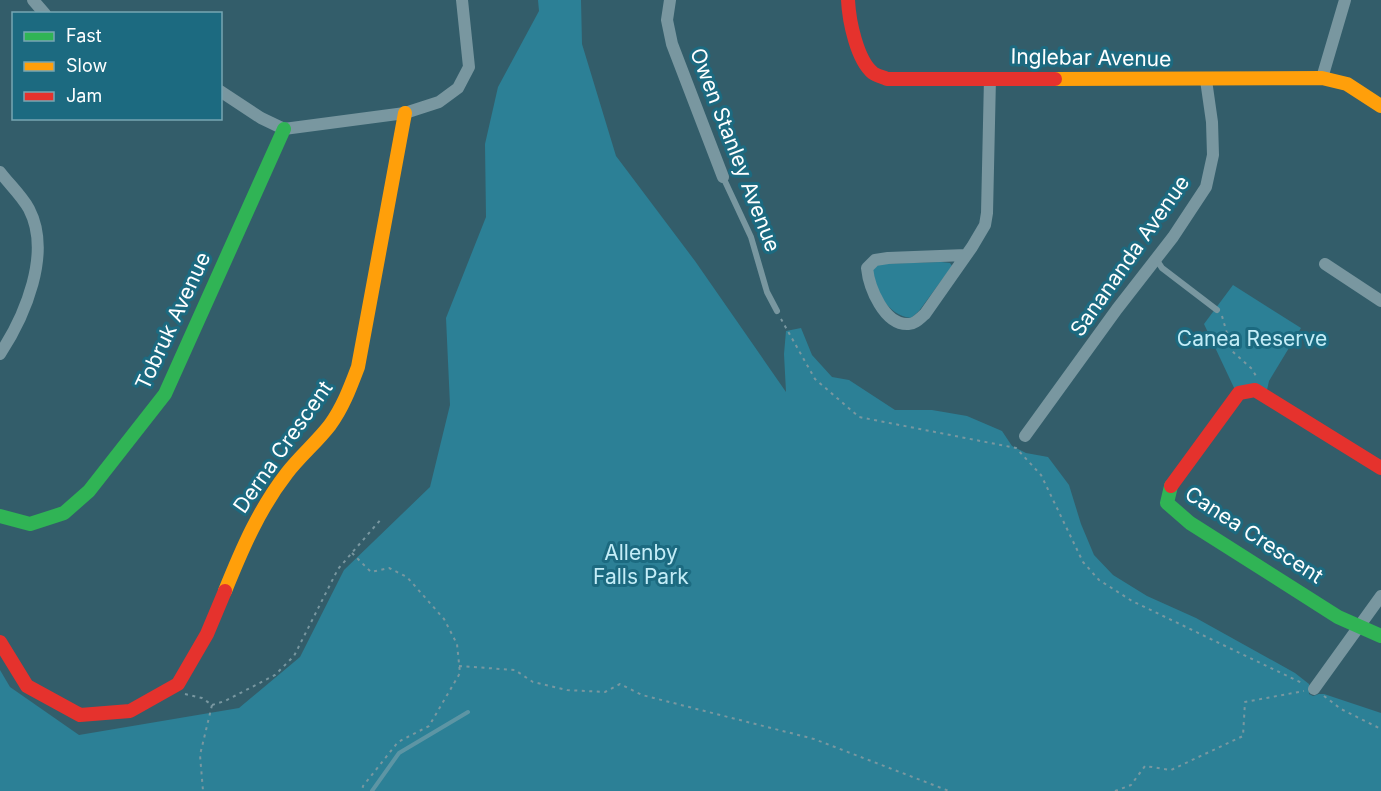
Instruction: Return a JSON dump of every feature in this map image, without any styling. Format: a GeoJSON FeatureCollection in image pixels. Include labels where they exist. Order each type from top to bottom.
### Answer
{"type":"FeatureCollection","features":[{"type":"Feature","properties":{"kind":"street"},"geometry":{"type":"LineString","coordinates":[[33,0],[43,12]]}},
{"type":"Feature","properties":{"kind":"street"},"geometry":{"type":"LineString","coordinates":[[222,92],[261,118],[284,129],[405,112],[439,102],[458,88],[469,67],[462,0]]}},
{"type":"Feature","properties":{"kind":"street","name":"Owen Stanley Avenue"},"geometry":{"type":"LineString","coordinates":[[670,0],[667,20],[672,44],[723,177]]}},
{"type":"Feature","properties":{"kind":"street","name":"Inglebar Avenue"},"geometry":{"type":"LineString","coordinates":[[848,0],[847,12],[850,27],[862,54],[874,73],[886,79],[1322,78],[1347,84],[1381,106]]}},
{"type":"Feature","properties":{"kind":"street"},"geometry":{"type":"LineString","coordinates":[[1322,78],[1345,0]]}},
{"type":"Feature","properties":{"kind":"street"},"geometry":{"type":"LineString","coordinates":[[966,255],[904,256],[875,260],[867,268],[868,280],[884,312],[909,324],[925,314],[980,236],[987,213],[990,78]]}},
{"type":"Feature","properties":{"kind":"street","name":"Sanananda Avenue"},"geometry":{"type":"LineString","coordinates":[[1025,436],[1156,260],[1206,187],[1213,155],[1212,122],[1206,80]]}},
{"type":"Feature","properties":{"kind":"street","name":"Derna Crescent"},"geometry":{"type":"LineString","coordinates":[[0,642],[27,686],[80,716],[130,711],[178,684],[207,634],[246,538],[263,507],[287,471],[329,426],[346,400],[358,367],[405,112]]}},
{"type":"Feature","properties":{"kind":"street","name":"Tobruk Avenue"},"geometry":{"type":"LineString","coordinates":[[0,516],[30,524],[64,513],[89,491],[165,394],[284,129]]}},
{"type":"Feature","properties":{"kind":"street"},"geometry":{"type":"LineString","coordinates":[[0,172],[29,209],[39,241],[31,292],[10,339],[0,354]]}},
{"type":"Feature","properties":{"kind":"street"},"geometry":{"type":"LineString","coordinates":[[1325,264],[1381,301]]}},
{"type":"Feature","properties":{"kind":"street","name":"Canea Crescent"},"geometry":{"type":"LineString","coordinates":[[1263,396],[1255,390],[1239,393],[1168,489],[1167,503],[1190,523],[1338,617],[1358,626]]}},
{"type":"Feature","properties":{"kind":"street"},"geometry":{"type":"LineString","coordinates":[[1263,396],[1381,468]]}},
{"type":"Feature","properties":{"kind":"street"},"geometry":{"type":"LineString","coordinates":[[1314,689],[1381,596]]}},
{"type":"Feature","properties":{"kind":"street"},"geometry":{"type":"LineString","coordinates":[[1358,626],[1381,636]]}},
{"type":"Feature","properties":{"kind":"lane","name":"Owen Stanley Avenue"},"geometry":{"type":"LineString","coordinates":[[723,177],[751,237],[767,292],[777,311]]}},
{"type":"Feature","properties":{"kind":"lane"},"geometry":{"type":"LineString","coordinates":[[1156,260],[1162,268],[1217,310]]}},
{"type":"Feature","properties":{"kind":"path"},"geometry":{"type":"LineString","coordinates":[[1217,310],[1223,318],[1232,351],[1252,369],[1263,396]]}},
{"type":"Feature","properties":{"kind":"path"},"geometry":{"type":"LineString","coordinates":[[777,311],[815,379],[859,417],[1016,448],[1041,475],[1083,562],[1099,580],[1132,602],[1314,689],[1341,710],[1381,729]]}},
{"type":"Feature","properties":{"kind":"path"},"geometry":{"type":"LineString","coordinates":[[203,791],[200,755],[213,705],[275,675],[294,656],[338,569],[382,518]]}},
{"type":"Feature","properties":{"kind":"path"},"geometry":{"type":"LineString","coordinates":[[352,553],[371,572],[389,568],[407,577],[444,619],[457,644],[460,673],[429,726],[398,742],[363,786],[362,791]]}},
{"type":"Feature","properties":{"kind":"path"},"geometry":{"type":"LineString","coordinates":[[459,666],[515,670],[532,682],[567,690],[605,692],[620,684],[642,695],[814,739],[949,791]]}},
{"type":"Feature","properties":{"kind":"path"},"geometry":{"type":"LineString","coordinates":[[1115,791],[1131,785],[1145,766],[1171,770],[1243,736],[1245,702],[1314,689]]}},
{"type":"Feature","properties":{"kind":"path"},"geometry":{"type":"LineString","coordinates":[[170,690],[202,699],[213,705]]}},
{"type":"Feature","properties":{"kind":"green space","name":"Allenby Falls Park"},"geometry":{"type":"Polygon","coordinates":[[[538,0],[581,0],[582,44],[616,156],[695,261],[786,392],[784,354],[786,331],[801,328],[812,355],[832,377],[849,380],[895,410],[932,410],[967,416],[1002,431],[1012,446],[1026,453],[1048,457],[1069,485],[1081,524],[1094,555],[1113,575],[1147,596],[1196,618],[1295,673],[1309,684],[1309,694],[1313,696],[1324,694],[1381,713],[1381,791],[0,791],[0,670],[10,687],[79,735],[239,708],[300,657],[344,570],[430,487],[450,405],[446,318],[486,217],[485,144],[498,87],[539,11],[538,0]]]}},
{"type":"Feature","properties":{"kind":"green space"},"geometry":{"type":"Polygon","coordinates":[[[950,263],[952,266],[919,311],[911,318],[895,312],[884,301],[871,269],[879,264],[950,263]]]}},
{"type":"Feature","properties":{"kind":"green space","name":"Canea Reserve"},"geometry":{"type":"Polygon","coordinates":[[[1233,285],[1301,328],[1269,381],[1267,390],[1236,392],[1204,324],[1233,285]]]}},
{"type":"Feature","properties":{"kind":"waterway"},"geometry":{"type":"LineString","coordinates":[[372,791],[399,753],[468,712]]}},
{"type":"Feature","properties":{"kind":"traffic: fast"},"geometry":{"type":"LineString","coordinates":[[0,516],[30,524],[64,513],[89,491],[165,394],[284,129]]}},
{"type":"Feature","properties":{"kind":"traffic: fast"},"geometry":{"type":"LineString","coordinates":[[1171,486],[1167,503],[1190,523],[1338,617],[1381,636]]}},
{"type":"Feature","properties":{"kind":"traffic: slow"},"geometry":{"type":"LineString","coordinates":[[1055,79],[1322,78],[1347,84],[1381,106]]}},
{"type":"Feature","properties":{"kind":"traffic: slow"},"geometry":{"type":"LineString","coordinates":[[225,591],[268,501],[292,467],[335,418],[358,367],[405,113]]}},
{"type":"Feature","properties":{"kind":"traffic: jam"},"geometry":{"type":"LineString","coordinates":[[848,0],[858,50],[867,67],[878,76],[887,79],[1055,79]]}},
{"type":"Feature","properties":{"kind":"traffic: jam"},"geometry":{"type":"LineString","coordinates":[[1171,486],[1239,393],[1255,390],[1381,468]]}},
{"type":"Feature","properties":{"kind":"traffic: jam"},"geometry":{"type":"LineString","coordinates":[[0,642],[27,686],[80,715],[130,711],[178,684],[207,634],[225,591]]}}]}
